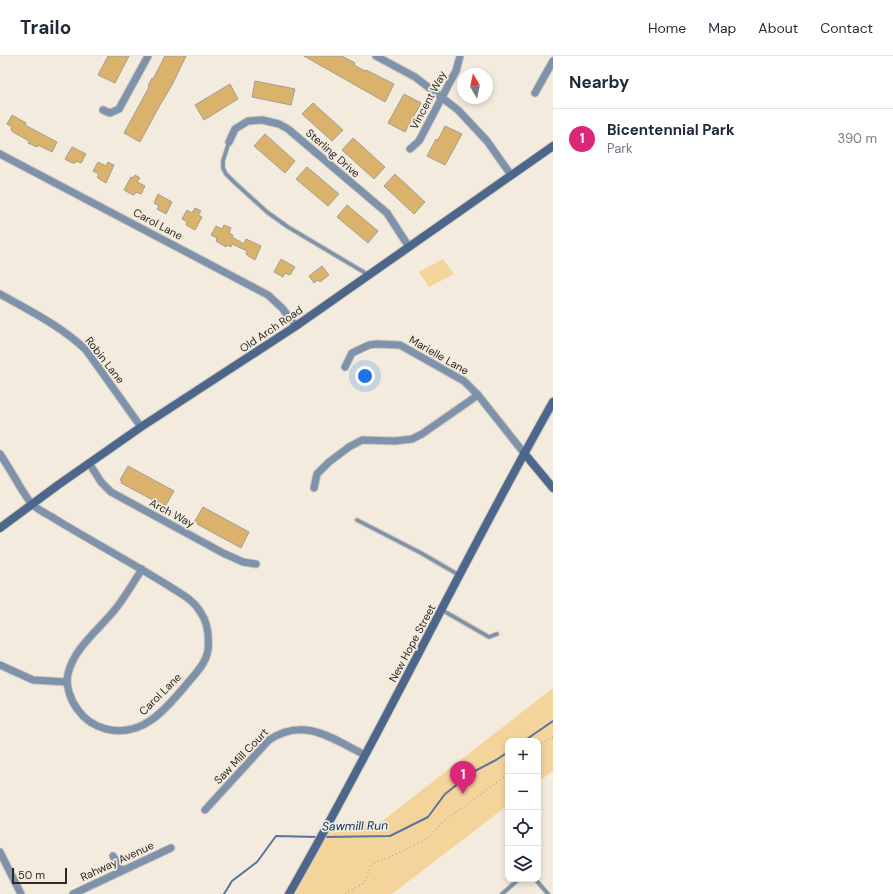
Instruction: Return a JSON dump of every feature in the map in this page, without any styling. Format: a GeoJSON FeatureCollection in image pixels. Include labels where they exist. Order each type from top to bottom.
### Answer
{"type":"FeatureCollection","features":[{"type":"Feature","properties":{"kind":"street"},"geometry":{"type":"LineString","coordinates":[[103,110],[110,113],[119,109],[148,56]]}},
{"type":"Feature","properties":{"kind":"street"},"geometry":{"type":"LineString","coordinates":[[376,56],[415,77],[458,110],[487,141],[511,176]]}},
{"type":"Feature","properties":{"kind":"street","name":"Vincent Way"},"geometry":{"type":"LineString","coordinates":[[410,149],[419,141],[456,71],[460,56]]}},
{"type":"Feature","properties":{"kind":"street"},"geometry":{"type":"LineString","coordinates":[[535,93],[553,61]]}},
{"type":"Feature","properties":{"kind":"street","name":"Sterling Drive"},"geometry":{"type":"LineString","coordinates":[[229,142],[235,130],[248,121],[262,120],[279,124],[387,213],[409,247]]}},
{"type":"Feature","properties":{"kind":"street","name":"Old Arch Road"},"geometry":{"type":"LineString","coordinates":[[0,528],[141,427],[296,326],[553,146]]}},
{"type":"Feature","properties":{"kind":"street","name":"Carol Lane"},"geometry":{"type":"LineString","coordinates":[[0,154],[268,295],[282,308],[296,326]]}},
{"type":"Feature","properties":{"kind":"street","name":"Robin Lane"},"geometry":{"type":"LineString","coordinates":[[0,294],[50,322],[76,340],[86,350],[141,427]]}},
{"type":"Feature","properties":{"kind":"street","name":"Marielle Lane"},"geometry":{"type":"LineString","coordinates":[[345,367],[352,353],[368,345],[400,345],[464,381],[478,395],[524,453]]}},
{"type":"Feature","properties":{"kind":"street"},"geometry":{"type":"LineString","coordinates":[[314,488],[317,474],[329,462],[349,447],[362,440],[412,440],[478,395]]}},
{"type":"Feature","properties":{"kind":"street","name":"New Hope Street"},"geometry":{"type":"LineString","coordinates":[[289,894],[365,755],[524,453],[553,402]]}},
{"type":"Feature","properties":{"kind":"street"},"geometry":{"type":"LineString","coordinates":[[524,453],[553,488]]}},
{"type":"Feature","properties":{"kind":"street","name":"Carol Lane"},"geometry":{"type":"LineString","coordinates":[[0,454],[32,504],[184,595],[192,601],[201,612],[207,626],[208,652],[204,661],[166,708],[143,726],[129,730],[111,730],[100,728],[89,722],[72,702],[67,682]]}},
{"type":"Feature","properties":{"kind":"street","name":"Arch Way"},"geometry":{"type":"LineString","coordinates":[[89,463],[101,482],[111,492],[223,553],[243,562],[256,564]]}},
{"type":"Feature","properties":{"kind":"street"},"geometry":{"type":"LineString","coordinates":[[0,665],[33,680],[67,682],[68,674],[76,656],[117,607],[142,569]]}},
{"type":"Feature","properties":{"kind":"street","name":"Saw Mill Court"},"geometry":{"type":"LineString","coordinates":[[205,810],[269,740],[277,734],[288,730],[306,729],[316,731],[365,755]]}},
{"type":"Feature","properties":{"kind":"street","name":"Rahway Avenue"},"geometry":{"type":"LineString","coordinates":[[73,894],[121,870],[171,848]]}},
{"type":"Feature","properties":{"kind":"street"},"geometry":{"type":"LineString","coordinates":[[0,852],[21,894]]}},
{"type":"Feature","properties":{"kind":"street"},"geometry":{"type":"LineString","coordinates":[[113,856],[121,870]]}},
{"type":"Feature","properties":{"kind":"lane"},"geometry":{"type":"LineString","coordinates":[[229,142],[222,161],[226,174],[234,182],[267,212],[288,227],[368,275]]}},
{"type":"Feature","properties":{"kind":"lane"},"geometry":{"type":"LineString","coordinates":[[357,520],[460,575]]}},
{"type":"Feature","properties":{"kind":"lane"},"geometry":{"type":"LineString","coordinates":[[442,610],[489,637],[497,634]]}},
{"type":"Feature","properties":{"kind":"lane"},"geometry":{"type":"LineString","coordinates":[[502,894],[516,882]]}},
{"type":"Feature","properties":{"kind":"lane"},"geometry":{"type":"LineString","coordinates":[[538,882],[548,894]]}},
{"type":"Feature","properties":{"kind":"path"},"geometry":{"type":"LineString","coordinates":[[541,743],[553,737]]}},
{"type":"Feature","properties":{"kind":"path"},"geometry":{"type":"LineString","coordinates":[[345,894],[364,883],[371,866],[378,861],[390,857],[427,839],[444,820],[505,776]]}},
{"type":"Feature","properties":{"kind":"shaded area"},"geometry":{"type":"Polygon","coordinates":[[[443,259],[454,274],[429,287],[419,272],[443,259]]]}},
{"type":"Feature","properties":{"kind":"shaded area"},"geometry":{"type":"Polygon","coordinates":[[[553,688],[553,771],[541,780],[541,738],[505,738],[505,807],[392,894],[289,894],[329,823],[381,822],[553,688]]]}},
{"type":"Feature","properties":{"kind":"building"},"geometry":{"type":"Polygon","coordinates":[[[108,56],[129,56],[115,83],[98,75],[108,56]]]}},
{"type":"Feature","properties":{"kind":"building"},"geometry":{"type":"Polygon","coordinates":[[[165,56],[186,56],[172,85],[140,142],[124,133],[165,56]]]}},
{"type":"Feature","properties":{"kind":"building"},"geometry":{"type":"Polygon","coordinates":[[[304,56],[342,56],[355,63],[354,65],[365,71],[366,70],[394,84],[385,102],[304,56]]]}},
{"type":"Feature","properties":{"kind":"building"},"geometry":{"type":"Polygon","coordinates":[[[255,81],[295,89],[291,105],[252,97],[255,81]]]}},
{"type":"Feature","properties":{"kind":"building"},"geometry":{"type":"Polygon","coordinates":[[[230,84],[238,99],[204,120],[195,105],[230,84]]]}},
{"type":"Feature","properties":{"kind":"building"},"geometry":{"type":"Polygon","coordinates":[[[404,94],[421,103],[405,132],[388,123],[404,94]]]}},
{"type":"Feature","properties":{"kind":"building"},"geometry":{"type":"Polygon","coordinates":[[[313,103],[343,130],[332,141],[302,114],[313,103]]]}},
{"type":"Feature","properties":{"kind":"building"},"geometry":{"type":"Polygon","coordinates":[[[12,115],[26,123],[25,125],[57,142],[52,152],[38,145],[37,147],[28,143],[29,141],[13,132],[11,130],[12,127],[7,124],[12,115]]]}},
{"type":"Feature","properties":{"kind":"building"},"geometry":{"type":"Polygon","coordinates":[[[445,126],[462,134],[445,165],[427,156],[436,139],[438,140],[445,126]]]}},
{"type":"Feature","properties":{"kind":"building"},"geometry":{"type":"Polygon","coordinates":[[[265,134],[295,161],[285,173],[254,146],[265,134]]]}},
{"type":"Feature","properties":{"kind":"building"},"geometry":{"type":"Polygon","coordinates":[[[353,138],[385,167],[374,179],[342,150],[353,138]]]}},
{"type":"Feature","properties":{"kind":"building"},"geometry":{"type":"Polygon","coordinates":[[[72,147],[86,154],[81,163],[76,161],[75,163],[72,163],[65,159],[72,147]]]}},
{"type":"Feature","properties":{"kind":"building"},"geometry":{"type":"Polygon","coordinates":[[[98,162],[106,166],[108,162],[114,165],[106,183],[97,177],[99,174],[93,171],[98,162]]]}},
{"type":"Feature","properties":{"kind":"building"},"geometry":{"type":"Polygon","coordinates":[[[307,167],[339,194],[328,206],[296,179],[307,167]]]}},
{"type":"Feature","properties":{"kind":"building"},"geometry":{"type":"Polygon","coordinates":[[[395,174],[425,202],[414,214],[384,186],[395,174]]]}},
{"type":"Feature","properties":{"kind":"building"},"geometry":{"type":"Polygon","coordinates":[[[135,175],[140,178],[137,182],[145,186],[141,194],[136,192],[134,195],[124,190],[131,177],[133,178],[135,175]]]}},
{"type":"Feature","properties":{"kind":"building"},"geometry":{"type":"Polygon","coordinates":[[[158,194],[172,202],[166,214],[157,209],[159,206],[154,203],[158,194]]]}},
{"type":"Feature","properties":{"kind":"building"},"geometry":{"type":"Polygon","coordinates":[[[347,205],[378,231],[368,243],[337,217],[347,205]]]}},
{"type":"Feature","properties":{"kind":"building"},"geometry":{"type":"Polygon","coordinates":[[[195,208],[201,211],[198,215],[202,217],[195,230],[186,225],[187,222],[182,219],[187,210],[192,213],[195,208]]]}},
{"type":"Feature","properties":{"kind":"building"},"geometry":{"type":"Polygon","coordinates":[[[224,225],[231,228],[229,233],[233,235],[232,237],[244,244],[246,239],[261,246],[255,260],[246,254],[247,251],[232,244],[231,247],[227,245],[226,247],[216,241],[217,238],[211,235],[216,226],[222,229],[224,225]]]}},
{"type":"Feature","properties":{"kind":"building"},"geometry":{"type":"Polygon","coordinates":[[[281,259],[295,267],[290,275],[285,273],[283,277],[274,272],[281,259]]]}},
{"type":"Feature","properties":{"kind":"building"},"geometry":{"type":"Polygon","coordinates":[[[322,266],[329,275],[320,282],[318,280],[314,283],[309,276],[322,266]]]}},
{"type":"Feature","properties":{"kind":"building"},"geometry":{"type":"Polygon","coordinates":[[[128,466],[174,491],[166,505],[162,505],[121,483],[122,481],[120,480],[128,466]]]}},
{"type":"Feature","properties":{"kind":"building"},"geometry":{"type":"Polygon","coordinates":[[[203,507],[249,532],[241,548],[197,524],[198,523],[195,521],[203,507]]]}},
{"type":"Feature","properties":{"kind":"waterway","name":"Sawmill Run"},"geometry":{"type":"LineString","coordinates":[[528,738],[553,721]]}},
{"type":"Feature","properties":{"kind":"waterway","name":"Sawmill Run"},"geometry":{"type":"LineString","coordinates":[[325,837],[390,836],[428,817],[445,794],[473,772],[505,754]]}},
{"type":"Feature","properties":{"kind":"waterway","name":"Sawmill Run"},"geometry":{"type":"LineString","coordinates":[[224,894],[232,881],[257,862],[276,836],[318,837]]}},
{"type":"Feature","properties":{"kind":"place","name":"Bicentennial Park"},"geometry":{"type":"Point","coordinates":[463,794]}}]}
